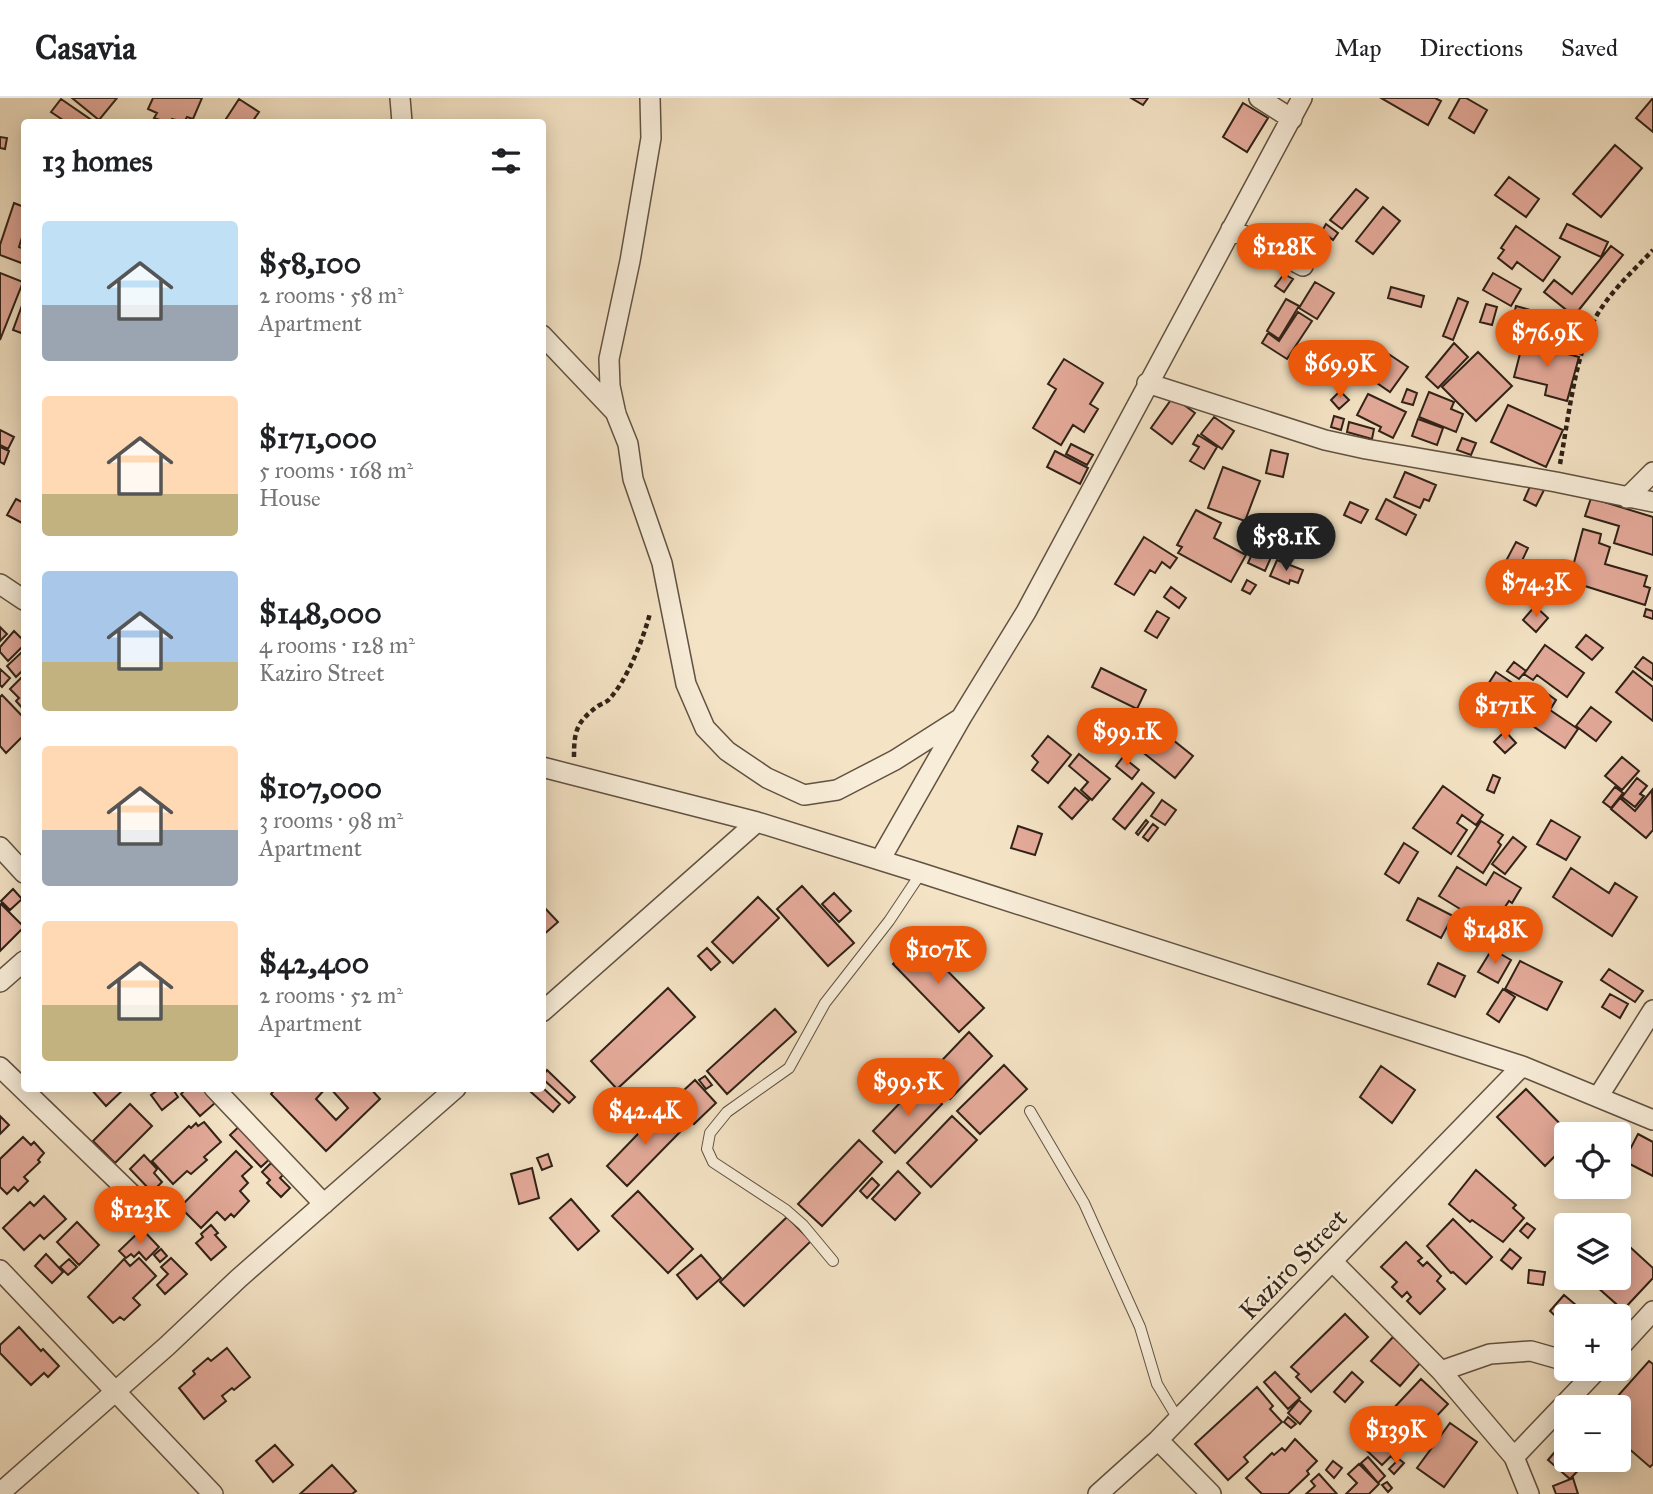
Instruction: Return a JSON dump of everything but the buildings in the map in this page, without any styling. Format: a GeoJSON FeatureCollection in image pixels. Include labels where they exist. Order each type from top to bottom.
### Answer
{"type":"FeatureCollection","features":[{"type":"Feature","properties":{"kind":"street"},"geometry":{"type":"LineString","coordinates":[[400,98],[402,119]]}},
{"type":"Feature","properties":{"kind":"street"},"geometry":{"type":"LineString","coordinates":[[650,98],[651,138],[635,234],[609,359],[610,386],[616,414],[628,444],[633,479],[662,563],[687,684],[705,728],[727,751],[767,778],[804,795],[837,790],[895,760],[961,718]]}},
{"type":"Feature","properties":{"kind":"street"},"geometry":{"type":"LineString","coordinates":[[1259,98],[1292,119]]}},
{"type":"Feature","properties":{"kind":"street"},"geometry":{"type":"LineString","coordinates":[[880,860],[961,718],[1026,612],[1302,98]]}},
{"type":"Feature","properties":{"kind":"street"},"geometry":{"type":"LineString","coordinates":[[1231,229],[1303,266]]}},
{"type":"Feature","properties":{"kind":"street"},"geometry":{"type":"LineString","coordinates":[[546,339],[616,414]]}},
{"type":"Feature","properties":{"kind":"street"},"geometry":{"type":"LineString","coordinates":[[1147,383],[1325,440],[1653,502]]}},
{"type":"Feature","properties":{"kind":"street"},"geometry":{"type":"LineString","coordinates":[[1627,498],[1653,472]]}},
{"type":"Feature","properties":{"kind":"street"},"geometry":{"type":"LineString","coordinates":[[0,584],[21,598]]}},
{"type":"Feature","properties":{"kind":"street"},"geometry":{"type":"LineString","coordinates":[[546,768],[757,822],[921,873],[1522,1066],[1653,1120]]}},
{"type":"Feature","properties":{"kind":"street"},"geometry":{"type":"LineString","coordinates":[[546,1008],[757,822]]}},
{"type":"Feature","properties":{"kind":"street"},"geometry":{"type":"LineString","coordinates":[[0,847],[21,870]]}},
{"type":"Feature","properties":{"kind":"street"},"geometry":{"type":"LineString","coordinates":[[0,982],[21,964]]}},
{"type":"Feature","properties":{"kind":"street"},"geometry":{"type":"LineString","coordinates":[[1598,1097],[1653,1010]]}},
{"type":"Feature","properties":{"kind":"street","name":"Kaziro Street"},"geometry":{"type":"LineString","coordinates":[[1098,1494],[1178,1419],[1522,1066]]}},
{"type":"Feature","properties":{"kind":"street"},"geometry":{"type":"LineString","coordinates":[[0,1067],[21,1087]]}},
{"type":"Feature","properties":{"kind":"street"},"geometry":{"type":"LineString","coordinates":[[26,1092],[149,1211]]}},
{"type":"Feature","properties":{"kind":"street"},"geometry":{"type":"LineString","coordinates":[[218,1092],[324,1204]]}},
{"type":"Feature","properties":{"kind":"street"},"geometry":{"type":"LineString","coordinates":[[0,1493],[451,1092]]}},
{"type":"Feature","properties":{"kind":"street"},"geometry":{"type":"LineString","coordinates":[[1332,1261],[1441,1371],[1514,1457],[1529,1494]]}},
{"type":"Feature","properties":{"kind":"street"},"geometry":{"type":"LineString","coordinates":[[0,1270],[213,1494]]}},
{"type":"Feature","properties":{"kind":"street"},"geometry":{"type":"LineString","coordinates":[[1631,1335],[1653,1311]]}},
{"type":"Feature","properties":{"kind":"street"},"geometry":{"type":"LineString","coordinates":[[1441,1371],[1490,1354],[1531,1351],[1554,1358]]}},
{"type":"Feature","properties":{"kind":"street"},"geometry":{"type":"LineString","coordinates":[[1514,1457],[1587,1381]]}},
{"type":"Feature","properties":{"kind":"street"},"geometry":{"type":"LineString","coordinates":[[1157,1440],[1211,1494]]}},
{"type":"Feature","properties":{"kind":"lane"},"geometry":{"type":"LineString","coordinates":[[833,1261],[803,1225],[786,1210],[713,1162],[707,1149],[708,1141],[710,1133],[727,1112],[789,1068],[825,1003],[889,921],[921,873]]}},
{"type":"Feature","properties":{"kind":"lane"},"geometry":{"type":"LineString","coordinates":[[1030,1111],[1084,1203],[1140,1327],[1157,1384],[1178,1419]]}},
{"type":"Feature","properties":{"kind":"path"},"geometry":{"type":"LineString","coordinates":[[1556,482],[1575,383],[1590,330],[1614,291],[1653,250]]}},
{"type":"Feature","properties":{"kind":"path"},"geometry":{"type":"LineString","coordinates":[[575,776],[577,728],[591,712],[612,697],[618,688],[645,635],[651,611]]}}]}
